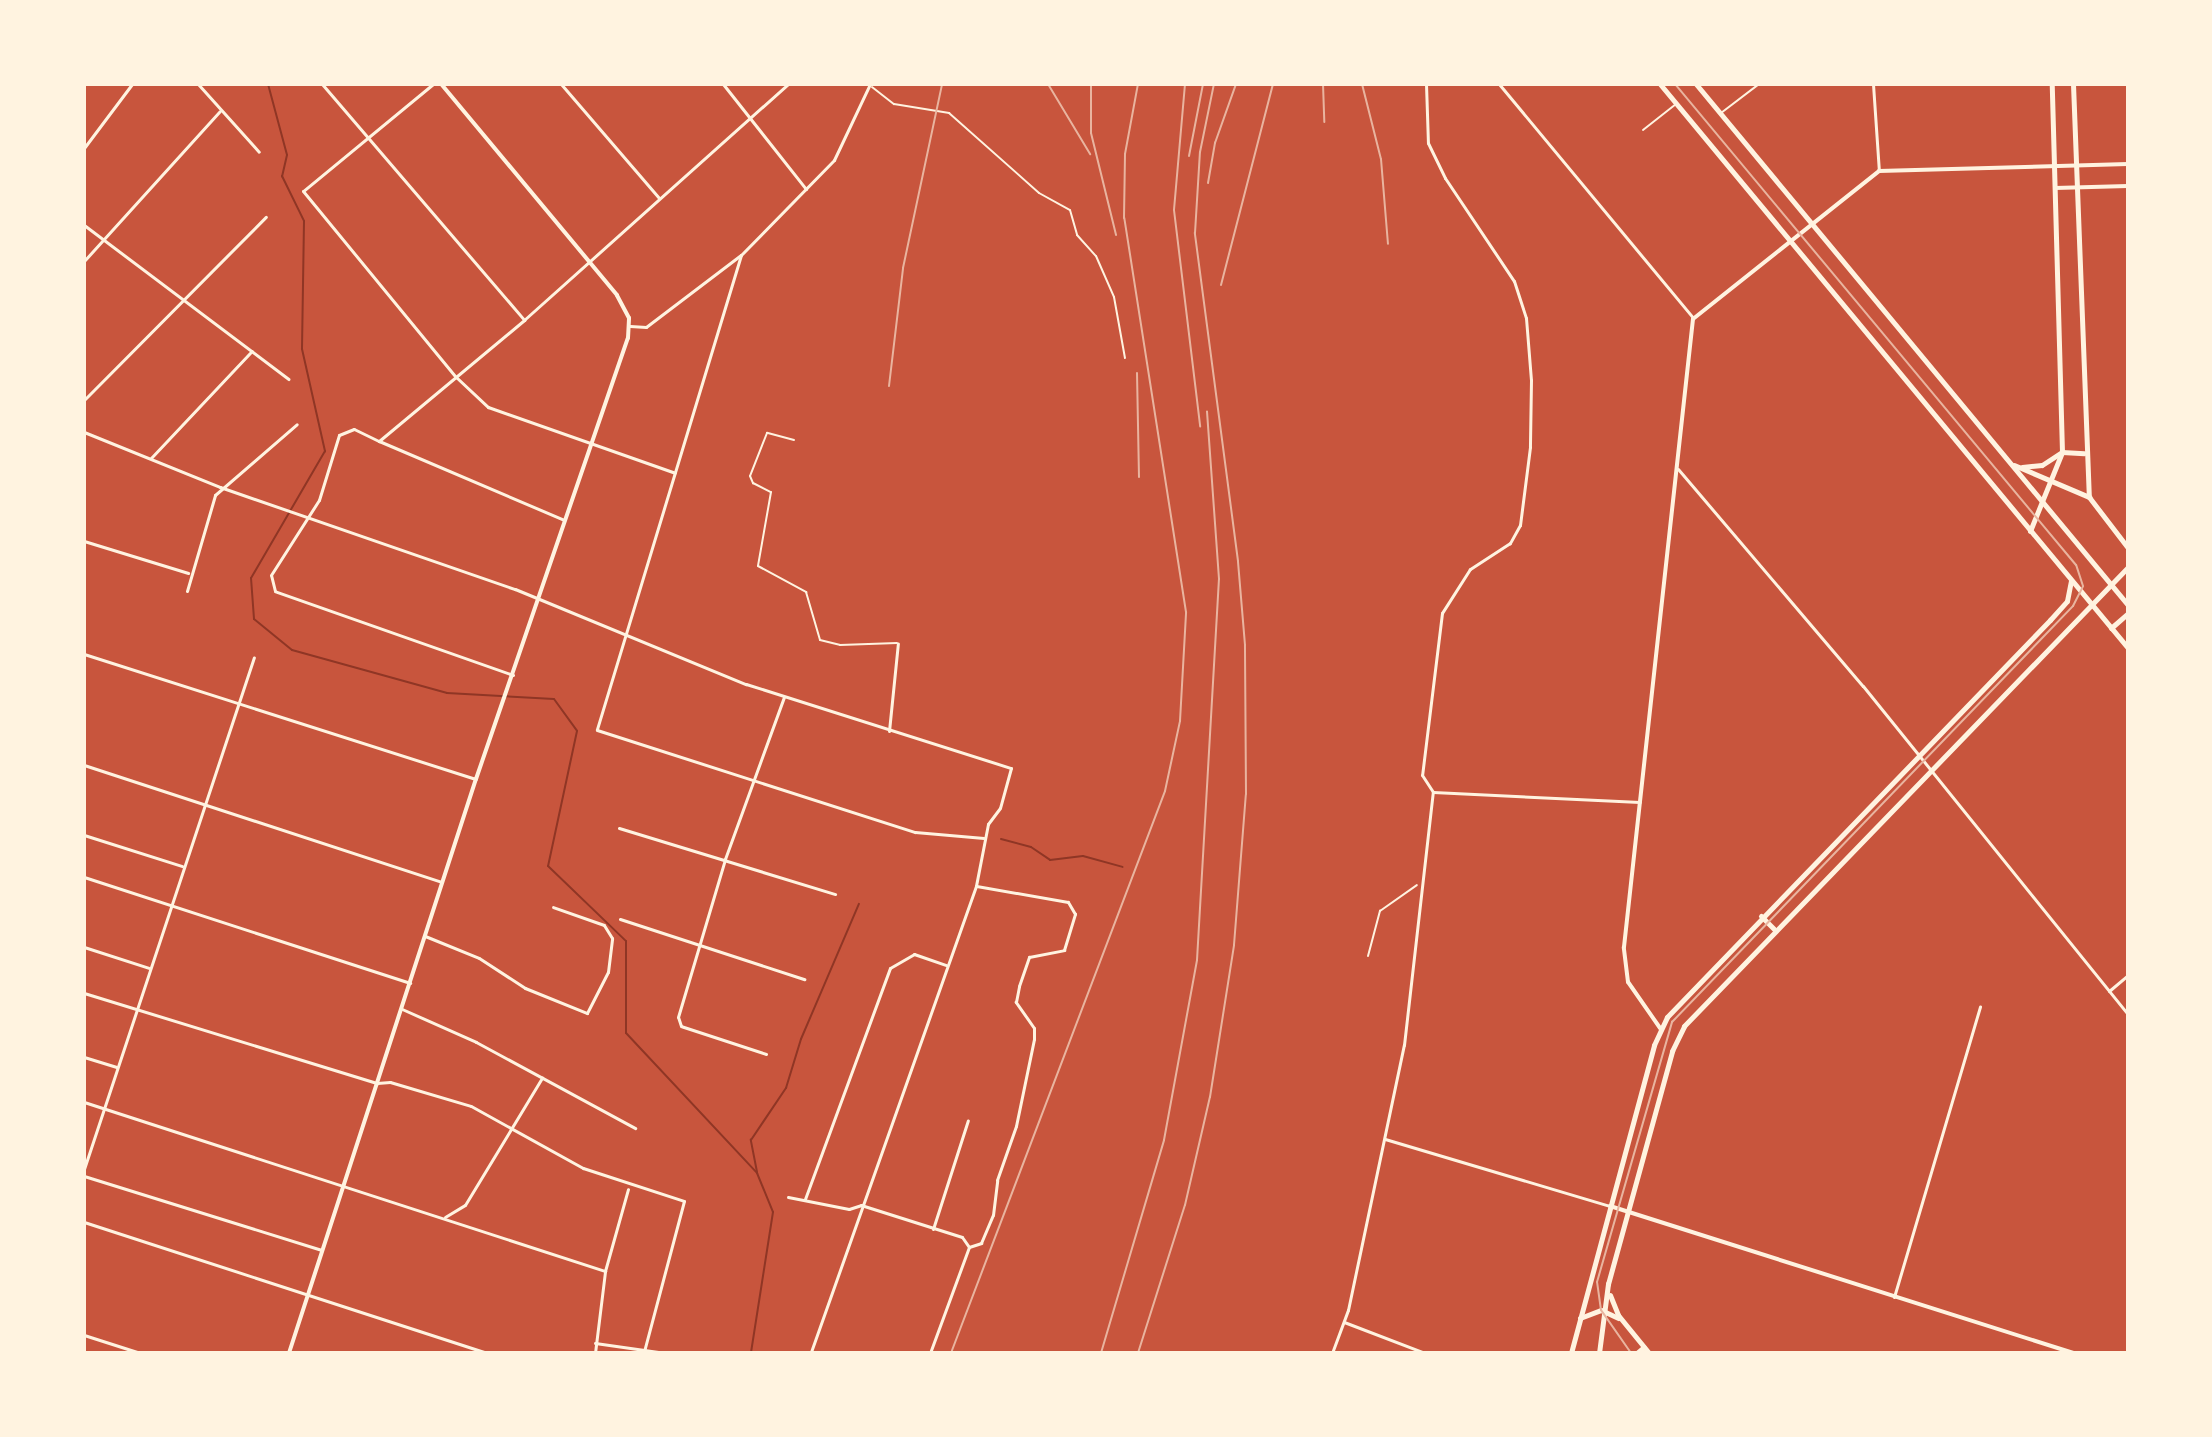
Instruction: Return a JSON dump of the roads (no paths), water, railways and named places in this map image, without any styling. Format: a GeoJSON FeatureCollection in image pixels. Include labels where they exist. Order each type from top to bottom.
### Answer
{"type":"FeatureCollection","features":[{"type":"Feature","properties":{"kind":"main road"},"geometry":{"type":"LineString","coordinates":[[1660,84],[2128,648]]}},
{"type":"Feature","properties":{"kind":"main road"},"geometry":{"type":"LineString","coordinates":[[1696,84],[2128,605]]}},
{"type":"Feature","properties":{"kind":"main road"},"geometry":{"type":"LineString","coordinates":[[2030,531],[2040,499],[2054,480],[2062,452],[2052,84]]}},
{"type":"Feature","properties":{"kind":"main road"},"geometry":{"type":"LineString","coordinates":[[2073,84],[2084,453],[2089,497]]}},
{"type":"Feature","properties":{"kind":"main road"},"geometry":{"type":"LineString","coordinates":[[2022,467],[2042,465],[2062,452],[2084,453]]}},
{"type":"Feature","properties":{"kind":"main road"},"geometry":{"type":"LineString","coordinates":[[2012,465],[2089,497],[2127,545]]}},
{"type":"Feature","properties":{"kind":"main road"},"geometry":{"type":"LineString","coordinates":[[1599,1353],[1608,1284],[1677,1038],[1774,929],[2128,568]]}},
{"type":"Feature","properties":{"kind":"main road"},"geometry":{"type":"LineString","coordinates":[[2128,568],[2128,597]]}},
{"type":"Feature","properties":{"kind":"main road"},"geometry":{"type":"LineString","coordinates":[[1571,1353],[1660,1028],[1683,996],[2067,601],[2071,581]]}},
{"type":"Feature","properties":{"kind":"main road"},"geometry":{"type":"LineString","coordinates":[[2111,628],[2128,613]]}},
{"type":"Feature","properties":{"kind":"main road"},"geometry":{"type":"LineString","coordinates":[[1761,916],[1774,929]]}},
{"type":"Feature","properties":{"kind":"main road"},"geometry":{"type":"LineString","coordinates":[[1608,1284],[1625,1324]]}},
{"type":"Feature","properties":{"kind":"main road"},"geometry":{"type":"LineString","coordinates":[[1579,1319],[1606,1310]]}},
{"type":"Feature","properties":{"kind":"main road"},"geometry":{"type":"LineString","coordinates":[[1606,1310],[1625,1324],[1649,1353]]}},
{"type":"Feature","properties":{"kind":"main road"},"geometry":{"type":"LineString","coordinates":[[1637,1353],[1644,1347]]}},
{"type":"Feature","properties":{"kind":"street"},"geometry":{"type":"LineString","coordinates":[[84,148],[132,84]]}},
{"type":"Feature","properties":{"kind":"street"},"geometry":{"type":"LineString","coordinates":[[198,84],[259,152]]}},
{"type":"Feature","properties":{"kind":"street"},"geometry":{"type":"LineString","coordinates":[[322,84],[370,136],[524,320]]}},
{"type":"Feature","properties":{"kind":"street"},"geometry":{"type":"LineString","coordinates":[[433,84],[303,191],[456,377],[488,407],[588,447],[675,473]]}},
{"type":"Feature","properties":{"kind":"street"},"geometry":{"type":"LineString","coordinates":[[289,1353],[476,779],[630,326],[625,309],[591,261],[441,84]]}},
{"type":"Feature","properties":{"kind":"street"},"geometry":{"type":"LineString","coordinates":[[561,84],[659,198]]}},
{"type":"Feature","properties":{"kind":"street"},"geometry":{"type":"LineString","coordinates":[[723,84],[806,189]]}},
{"type":"Feature","properties":{"kind":"street"},"geometry":{"type":"LineString","coordinates":[[379,441],[524,320],[788,84]]}},
{"type":"Feature","properties":{"kind":"street"},"geometry":{"type":"LineString","coordinates":[[1332,1353],[1344,1322],[1404,1045],[1433,792],[1422,775],[1442,613],[1470,569],[1515,535],[1530,447],[1529,350],[1522,302],[1504,261],[1431,152],[1424,119],[1426,84]]}},
{"type":"Feature","properties":{"kind":"street"},"geometry":{"type":"LineString","coordinates":[[1499,84],[1693,319]]}},
{"type":"Feature","properties":{"kind":"street"},"geometry":{"type":"LineString","coordinates":[[1873,84],[1879,171]]}},
{"type":"Feature","properties":{"kind":"street"},"geometry":{"type":"LineString","coordinates":[[630,326],[646,327],[741,255],[834,160],[871,85]]}},
{"type":"Feature","properties":{"kind":"street"},"geometry":{"type":"LineString","coordinates":[[84,261],[220,111]]}},
{"type":"Feature","properties":{"kind":"street"},"geometry":{"type":"LineString","coordinates":[[1660,1028],[1632,991],[1624,962],[1693,319],[1788,240],[1879,171],[2128,164]]}},
{"type":"Feature","properties":{"kind":"street"},"geometry":{"type":"LineString","coordinates":[[2055,188],[2128,186]]}},
{"type":"Feature","properties":{"kind":"street"},"geometry":{"type":"LineString","coordinates":[[84,400],[266,217]]}},
{"type":"Feature","properties":{"kind":"street"},"geometry":{"type":"LineString","coordinates":[[84,225],[288,379]]}},
{"type":"Feature","properties":{"kind":"street"},"geometry":{"type":"LineString","coordinates":[[741,255],[597,730],[915,832],[984,838]]}},
{"type":"Feature","properties":{"kind":"street"},"geometry":{"type":"LineString","coordinates":[[151,458],[252,351]]}},
{"type":"Feature","properties":{"kind":"street"},"geometry":{"type":"LineString","coordinates":[[187,591],[188,573],[220,487],[297,424]]}},
{"type":"Feature","properties":{"kind":"street"},"geometry":{"type":"LineString","coordinates":[[513,675],[275,591],[271,575],[307,514],[319,500],[339,435],[354,429],[564,520]]}},
{"type":"Feature","properties":{"kind":"street"},"geometry":{"type":"LineString","coordinates":[[84,432],[220,487],[307,514],[624,633],[784,697],[1011,768],[984,838],[976,886],[811,1353]]}},
{"type":"Feature","properties":{"kind":"street"},"geometry":{"type":"LineString","coordinates":[[1678,469],[1918,754],[2128,1014]]}},
{"type":"Feature","properties":{"kind":"street"},"geometry":{"type":"LineString","coordinates":[[84,541],[188,573]]}},
{"type":"Feature","properties":{"kind":"street"},"geometry":{"type":"LineString","coordinates":[[2111,584],[2127,582]]}},
{"type":"Feature","properties":{"kind":"street"},"geometry":{"type":"LineString","coordinates":[[889,731],[898,643]]}},
{"type":"Feature","properties":{"kind":"street"},"geometry":{"type":"LineString","coordinates":[[84,654],[476,779]]}},
{"type":"Feature","properties":{"kind":"street"},"geometry":{"type":"LineString","coordinates":[[84,1169],[236,703],[254,657]]}},
{"type":"Feature","properties":{"kind":"street"},"geometry":{"type":"LineString","coordinates":[[766,1054],[681,1026],[678,1017],[725,859],[784,697]]}},
{"type":"Feature","properties":{"kind":"street"},"geometry":{"type":"LineString","coordinates":[[84,765],[443,882]]}},
{"type":"Feature","properties":{"kind":"street"},"geometry":{"type":"LineString","coordinates":[[1433,792],[1640,802]]}},
{"type":"Feature","properties":{"kind":"street"},"geometry":{"type":"LineString","coordinates":[[619,828],[835,894]]}},
{"type":"Feature","properties":{"kind":"street"},"geometry":{"type":"LineString","coordinates":[[84,835],[182,866]]}},
{"type":"Feature","properties":{"kind":"street"},"geometry":{"type":"LineString","coordinates":[[84,877],[410,983]]}},
{"type":"Feature","properties":{"kind":"street"},"geometry":{"type":"LineString","coordinates":[[969,1247],[981,1243],[993,1215],[997,1180],[1016,1126],[1034,1039],[1034,1028],[1016,1002],[1019,986],[1029,957],[1064,950],[1075,914],[1068,902],[976,886]]}},
{"type":"Feature","properties":{"kind":"street"},"geometry":{"type":"LineString","coordinates":[[425,936],[479,958],[525,988],[587,1013],[608,972],[612,938],[604,925],[553,907]]}},
{"type":"Feature","properties":{"kind":"street"},"geometry":{"type":"LineString","coordinates":[[620,919],[702,943],[804,979]]}},
{"type":"Feature","properties":{"kind":"street"},"geometry":{"type":"LineString","coordinates":[[84,947],[149,968]]}},
{"type":"Feature","properties":{"kind":"street"},"geometry":{"type":"LineString","coordinates":[[805,1199],[890,968],[914,954],[947,965]]}},
{"type":"Feature","properties":{"kind":"street"},"geometry":{"type":"LineString","coordinates":[[2109,991],[2128,975]]}},
{"type":"Feature","properties":{"kind":"street"},"geometry":{"type":"LineString","coordinates":[[84,993],[377,1083],[390,1082],[471,1106],[583,1168],[629,1187],[684,1201],[644,1351]]}},
{"type":"Feature","properties":{"kind":"street"},"geometry":{"type":"LineString","coordinates":[[1894,1297],[1980,1006]]}},
{"type":"Feature","properties":{"kind":"street"},"geometry":{"type":"LineString","coordinates":[[402,1009],[635,1128]]}},
{"type":"Feature","properties":{"kind":"street"},"geometry":{"type":"LineString","coordinates":[[84,1057],[117,1067]]}},
{"type":"Feature","properties":{"kind":"street"},"geometry":{"type":"LineString","coordinates":[[443,1218],[465,1205],[542,1078]]}},
{"type":"Feature","properties":{"kind":"street"},"geometry":{"type":"LineString","coordinates":[[84,1102],[605,1271]]}},
{"type":"Feature","properties":{"kind":"street"},"geometry":{"type":"LineString","coordinates":[[933,1229],[968,1120]]}},
{"type":"Feature","properties":{"kind":"street"},"geometry":{"type":"LineString","coordinates":[[1385,1139],[1610,1206],[2074,1353]]}},
{"type":"Feature","properties":{"kind":"street"},"geometry":{"type":"LineString","coordinates":[[84,1176],[323,1251]]}},
{"type":"Feature","properties":{"kind":"street"},"geometry":{"type":"LineString","coordinates":[[595,1353],[605,1271],[629,1187]]}},
{"type":"Feature","properties":{"kind":"street"},"geometry":{"type":"LineString","coordinates":[[788,1197],[849,1209],[861,1205],[962,1237],[969,1247]]}},
{"type":"Feature","properties":{"kind":"street"},"geometry":{"type":"LineString","coordinates":[[84,1222],[486,1353]]}},
{"type":"Feature","properties":{"kind":"street"},"geometry":{"type":"LineString","coordinates":[[930,1353],[969,1247]]}},
{"type":"Feature","properties":{"kind":"street"},"geometry":{"type":"LineString","coordinates":[[1344,1322],[1425,1353]]}},
{"type":"Feature","properties":{"kind":"street"},"geometry":{"type":"LineString","coordinates":[[84,1335],[140,1353]]}},
{"type":"Feature","properties":{"kind":"street"},"geometry":{"type":"LineString","coordinates":[[595,1343],[665,1353]]}},
{"type":"Feature","properties":{"kind":"lane"},"geometry":{"type":"LineString","coordinates":[[1720,114],[1759,84]]}},
{"type":"Feature","properties":{"kind":"lane"},"geometry":{"type":"LineString","coordinates":[[871,85],[894,104],[949,113],[1039,193],[1070,210],[1077,235],[1096,256],[1114,297],[1125,358]]}},
{"type":"Feature","properties":{"kind":"lane"},"geometry":{"type":"LineString","coordinates":[[1643,130],[1677,104]]}},
{"type":"Feature","properties":{"kind":"lane"},"geometry":{"type":"LineString","coordinates":[[794,440],[767,433],[750,476],[753,483],[771,492],[758,566],[806,592],[820,640],[840,645],[898,643]]}},
{"type":"Feature","properties":{"kind":"lane"},"geometry":{"type":"LineString","coordinates":[[1368,956],[1380,911],[1417,885]]}},
{"type":"Feature","properties":{"kind":"waterway"},"geometry":{"type":"LineString","coordinates":[[268,84],[287,155],[282,176],[304,221],[302,349],[325,451],[251,578],[254,619],[292,650],[447,693],[554,699],[577,731],[548,866],[626,941],[626,1033],[757,1173],[773,1212],[751,1353]]}},
{"type":"Feature","properties":{"kind":"waterway"},"geometry":{"type":"LineString","coordinates":[[1001,839],[1031,847],[1050,860],[1083,856],[1123,867]]}},
{"type":"Feature","properties":{"kind":"waterway"},"geometry":{"type":"LineString","coordinates":[[757,1172],[751,1140],[786,1088],[801,1039],[859,904]]}},
{"type":"Feature","properties":{"kind":"tram line"},"geometry":{"type":"LineString","coordinates":[[1631,1353],[1601,1310],[1597,1282],[1672,1022],[2073,606],[2083,586],[2076,565],[1675,84]]}},
{"type":"Feature","properties":{"kind":"railway"},"geometry":{"type":"LineString","coordinates":[[889,386],[903,268],[942,84]]}},
{"type":"Feature","properties":{"kind":"railway"},"geometry":{"type":"LineString","coordinates":[[1048,84],[1090,154]]}},
{"type":"Feature","properties":{"kind":"railway"},"geometry":{"type":"LineString","coordinates":[[1091,84],[1091,133],[1116,235]]}},
{"type":"Feature","properties":{"kind":"railway"},"geometry":{"type":"LineString","coordinates":[[951,1353],[1165,791],[1180,721],[1186,612],[1124,218],[1125,154],[1138,84]]}},
{"type":"Feature","properties":{"kind":"railway"},"geometry":{"type":"LineString","coordinates":[[1185,84],[1174,210],[1200,426]]}},
{"type":"Feature","properties":{"kind":"railway"},"geometry":{"type":"LineString","coordinates":[[1189,156],[1203,84]]}},
{"type":"Feature","properties":{"kind":"railway"},"geometry":{"type":"LineString","coordinates":[[1138,1353],[1185,1205],[1210,1097],[1234,945],[1246,794],[1245,645],[1238,561],[1195,233],[1200,152],[1214,84]]}},
{"type":"Feature","properties":{"kind":"railway"},"geometry":{"type":"LineString","coordinates":[[1208,183],[1215,143],[1236,84]]}},
{"type":"Feature","properties":{"kind":"railway"},"geometry":{"type":"LineString","coordinates":[[1221,285],[1273,84]]}},
{"type":"Feature","properties":{"kind":"railway"},"geometry":{"type":"LineString","coordinates":[[1323,84],[1324,122]]}},
{"type":"Feature","properties":{"kind":"railway"},"geometry":{"type":"LineString","coordinates":[[1362,84],[1381,159],[1388,244]]}},
{"type":"Feature","properties":{"kind":"railway"},"geometry":{"type":"LineString","coordinates":[[1137,373],[1139,477]]}},
{"type":"Feature","properties":{"kind":"railway"},"geometry":{"type":"LineString","coordinates":[[1101,1353],[1164,1140],[1197,960],[1219,579],[1207,411]]}}]}
